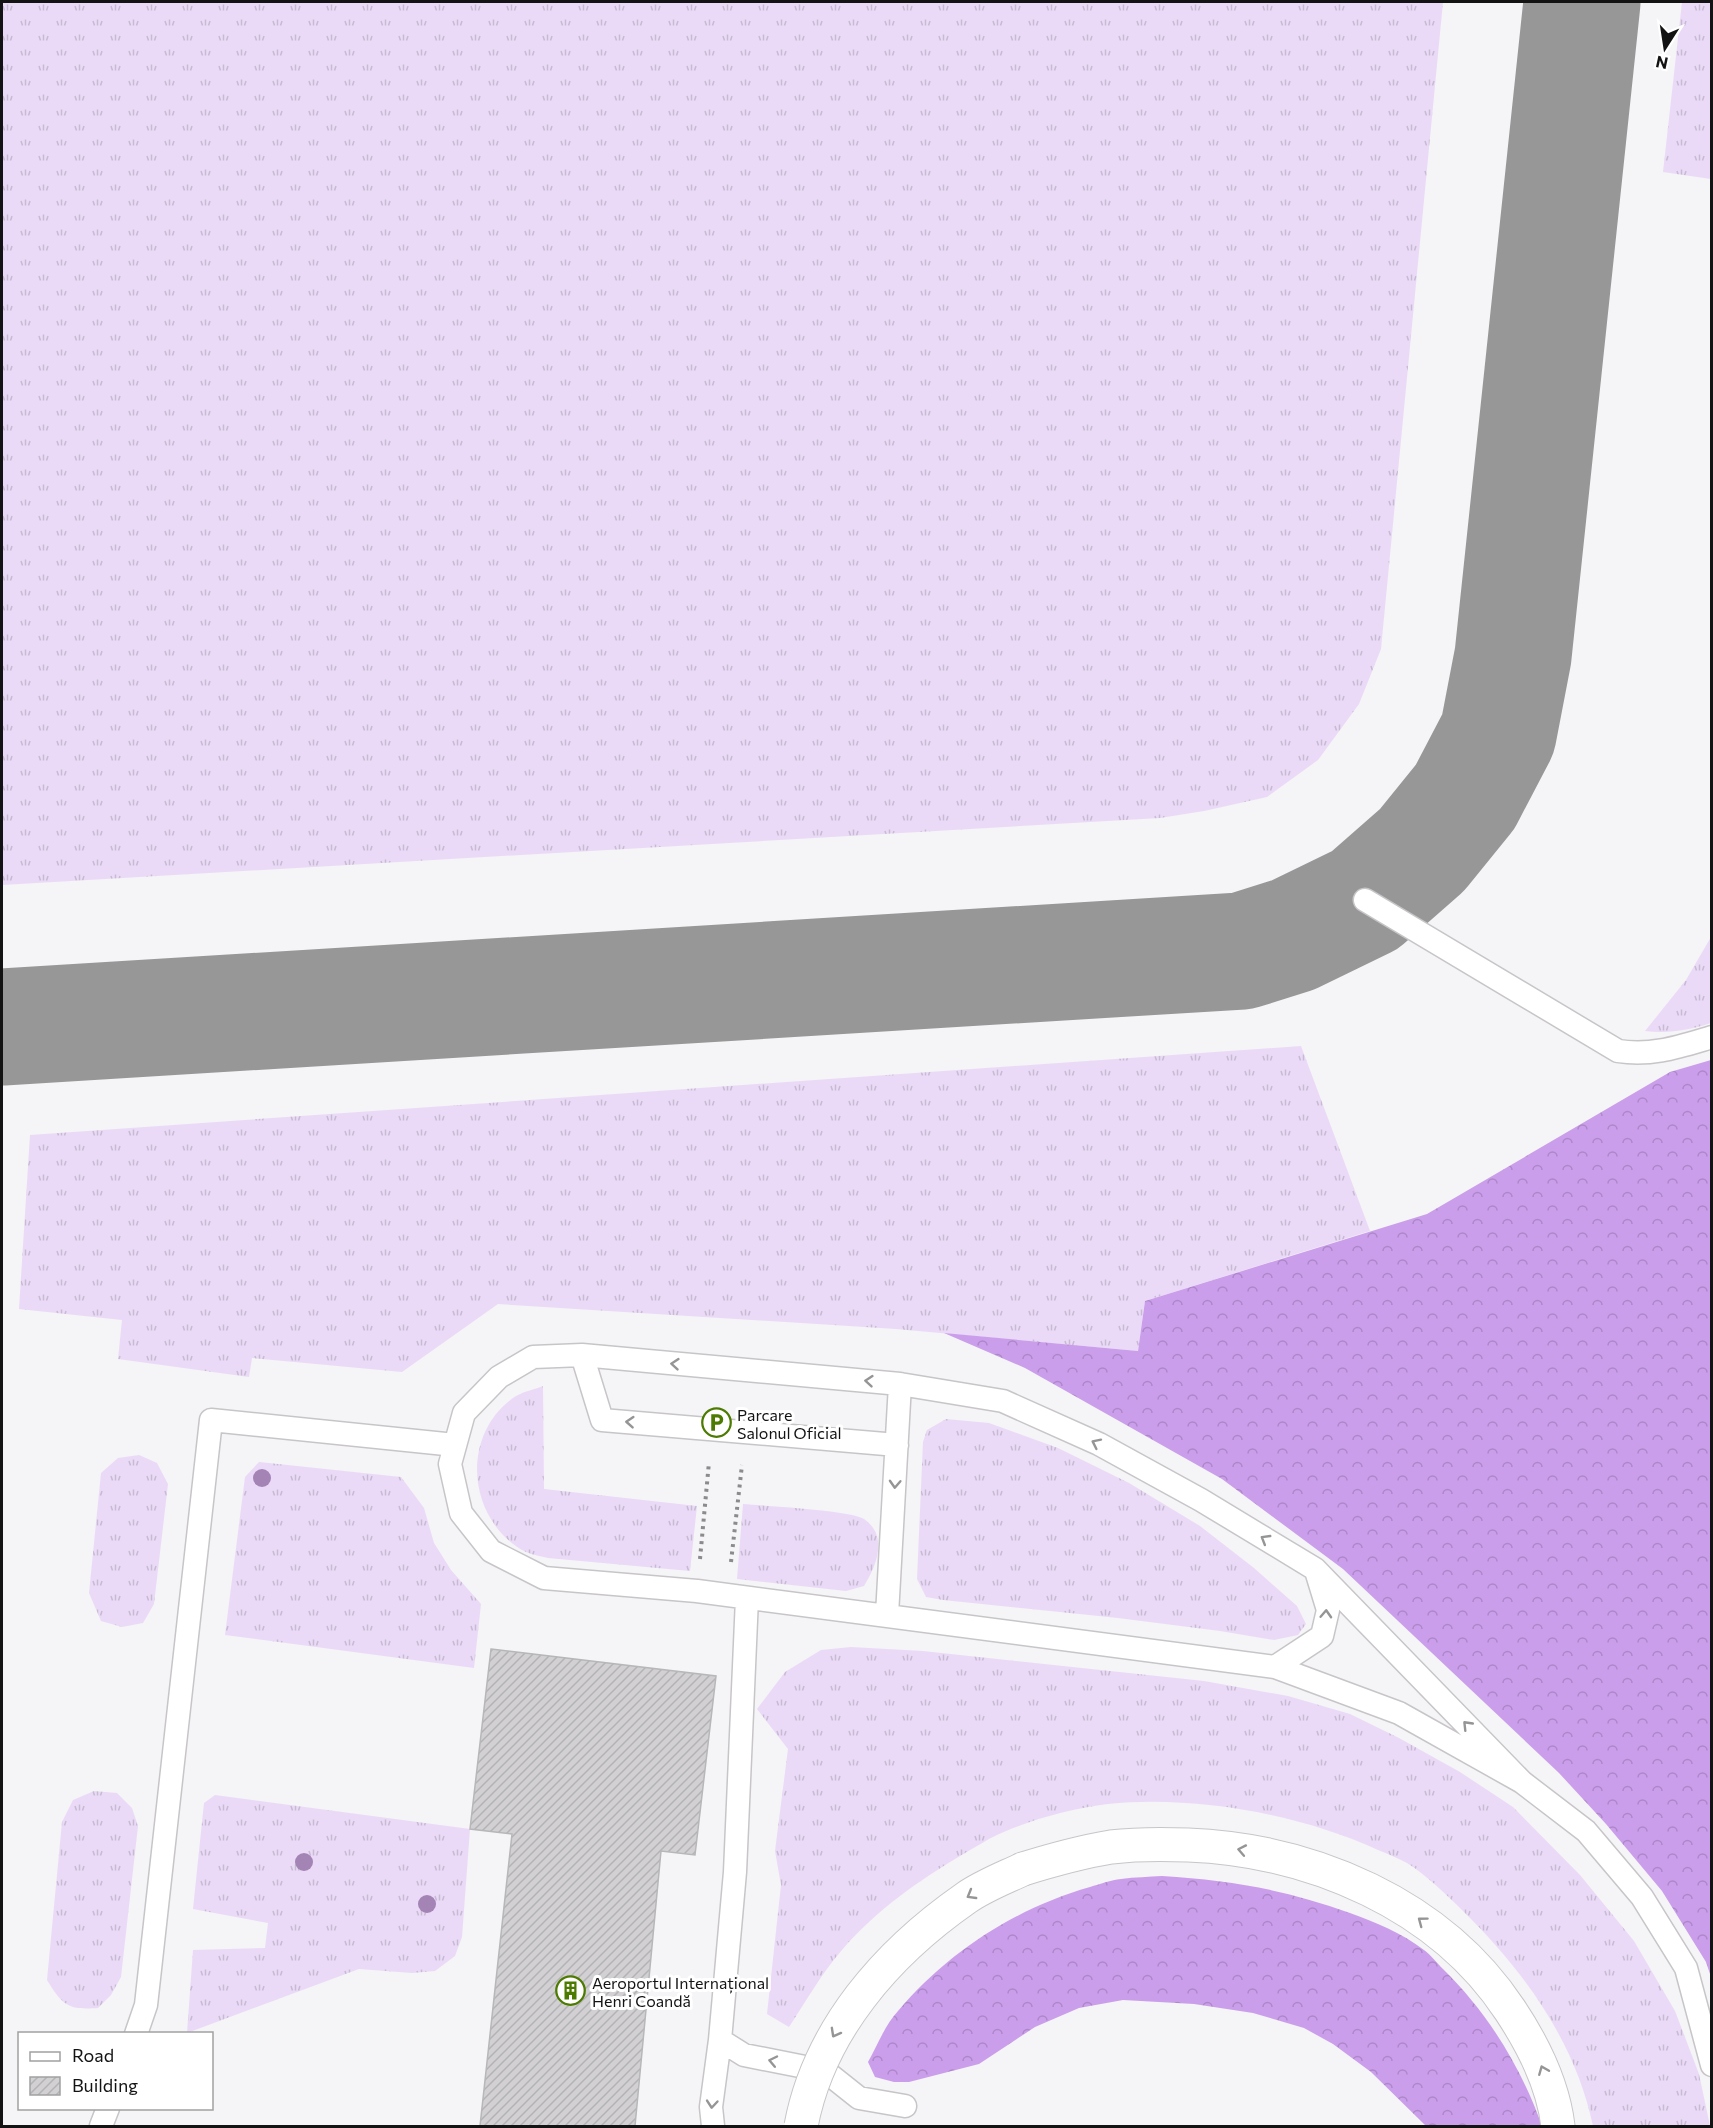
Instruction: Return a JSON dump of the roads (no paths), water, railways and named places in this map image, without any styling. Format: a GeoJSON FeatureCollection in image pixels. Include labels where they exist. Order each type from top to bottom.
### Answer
{"type":"FeatureCollection","features":[{"type":"Feature","properties":{"kind":"street"},"geometry":{"type":"LineString","coordinates":[[801,2127],[806,2099],[823,2055],[841,2023],[875,1979],[916,1937],[968,1897],[1023,1869],[1062,1857],[1113,1847],[1162,1844],[1221,1846],[1279,1857],[1339,1875],[1381,1894],[1420,1919],[1470,1960],[1498,1992],[1525,2033],[1544,2071],[1556,2109],[1558,2127]]}},
{"type":"Feature","properties":{"kind":"lane"},"geometry":{"type":"LineString","coordinates":[[1365,900],[1618,1051],[1637,1054],[1658,1052],[1712,1037]]}},
{"type":"Feature","properties":{"kind":"lane"},"geometry":{"type":"LineString","coordinates":[[582,1355],[602,1420],[897,1445]]}},
{"type":"Feature","properties":{"kind":"lane"},"geometry":{"type":"LineString","coordinates":[[1522,1782],[1315,1569],[1202,1500],[1099,1444],[1003,1401],[900,1384],[582,1355],[532,1357],[499,1377],[464,1413],[450,1464],[461,1513],[491,1551],[544,1578],[697,1591],[1275,1667],[1399,1713],[1522,1782],[1586,1831],[1642,1897],[1686,1968],[1712,2065]]}},
{"type":"Feature","properties":{"kind":"lane"},"geometry":{"type":"LineString","coordinates":[[887,1615],[900,1384]]}},
{"type":"Feature","properties":{"kind":"lane"},"geometry":{"type":"LineString","coordinates":[[137,2032],[146,2005],[211,1420],[455,1445]]}},
{"type":"Feature","properties":{"kind":"lane"},"geometry":{"type":"LineString","coordinates":[[1275,1667],[1322,1636],[1328,1611],[1315,1569]]}},
{"type":"Feature","properties":{"kind":"lane"},"geometry":{"type":"LineString","coordinates":[[713,2127],[711,2108],[720,2040],[735,1880],[737,1597]]}},
{"type":"Feature","properties":{"kind":"lane"},"geometry":{"type":"LineString","coordinates":[[720,2040],[744,2055],[825,2071],[859,2098],[904,2106]]}},
{"type":"Feature","properties":{"kind":"lane"},"geometry":{"type":"LineString","coordinates":[[101,2127],[108,2110]]}},
{"type":"Feature","properties":{"kind":"place","name":"Parcare Salonul Oficial"},"geometry":{"type":"Point","coordinates":[716,1423]}},
{"type":"Feature","properties":{"kind":"place","name":"Aeroportul Internațional Henri Coandă"},"geometry":{"type":"Point","coordinates":[571,1991]}}]}
